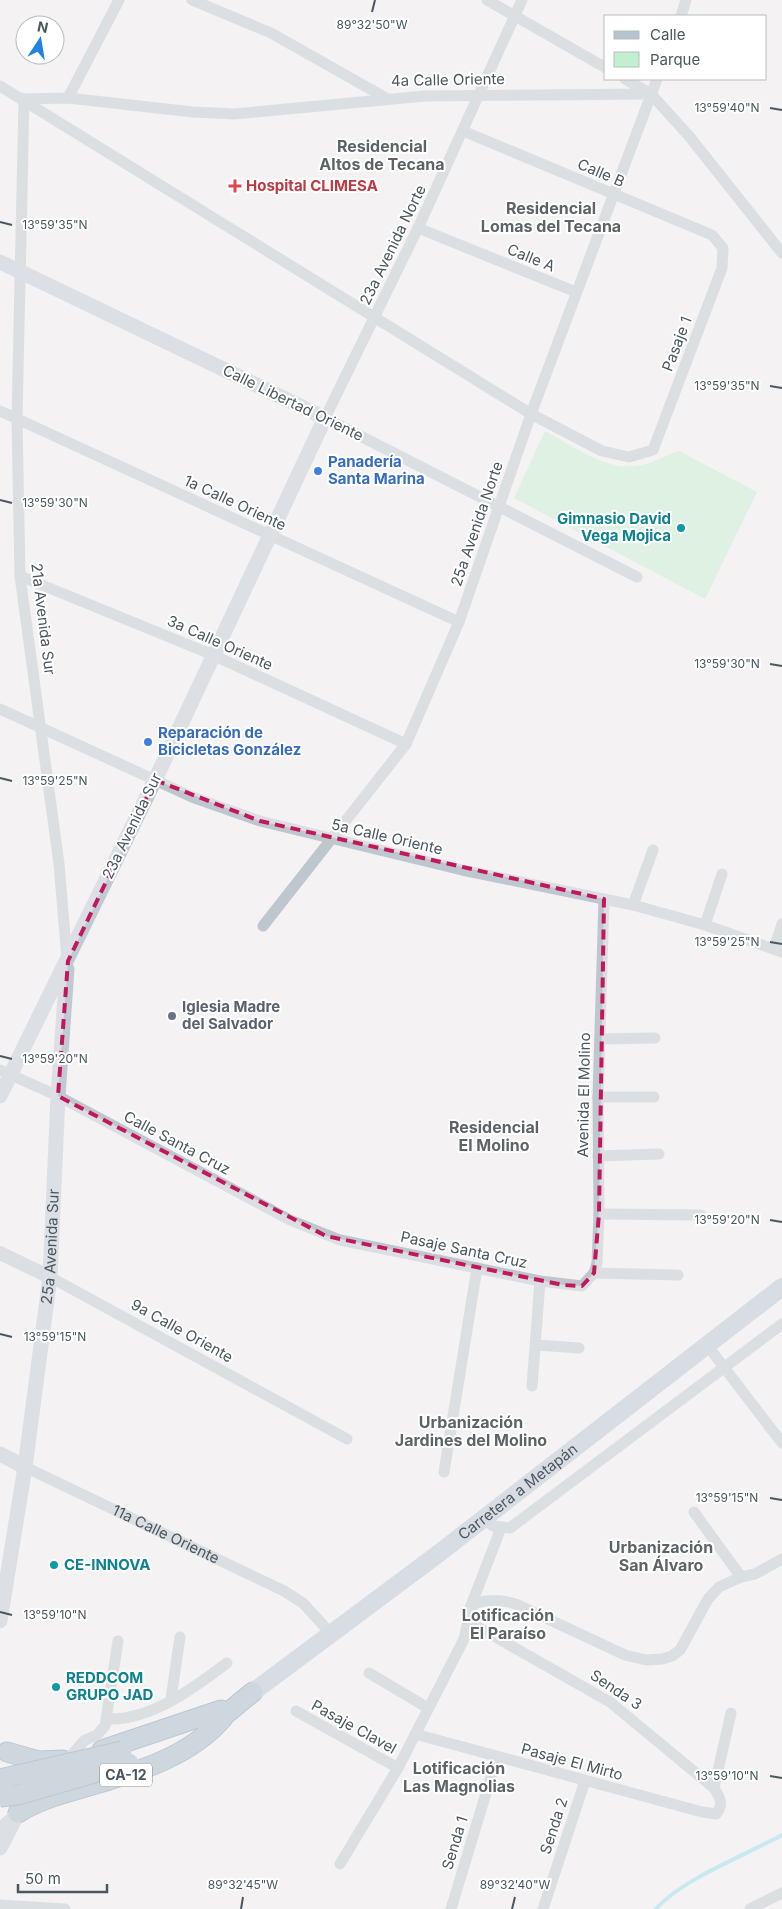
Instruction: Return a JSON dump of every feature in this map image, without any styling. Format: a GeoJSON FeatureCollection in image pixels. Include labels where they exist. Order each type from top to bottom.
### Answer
{"type":"FeatureCollection","features":[{"type":"Feature","properties":{"kind":"highway"},"geometry":{"type":"LineString","coordinates":[[0,1797],[18,1795],[184,1730],[222,1714],[253,1692]]}},
{"type":"Feature","properties":{"kind":"highway","name":"CA-12"},"geometry":{"type":"LineString","coordinates":[[17,1814],[47,1798],[138,1771],[173,1756],[215,1728],[222,1714]]}},
{"type":"Feature","properties":{"kind":"highway","name":"CA-12"},"geometry":{"type":"LineString","coordinates":[[2,1749],[39,1761],[119,1754]]}},
{"type":"Feature","properties":{"kind":"highway"},"geometry":{"type":"LineString","coordinates":[[115,1778],[119,1754]]}},
{"type":"Feature","properties":{"kind":"highway"},"geometry":{"type":"LineString","coordinates":[[0,1779],[119,1754]]}},
{"type":"Feature","properties":{"kind":"main road","name":"Calle Libertad Oriente"},"geometry":{"type":"LineString","coordinates":[[0,262],[325,418]]}},
{"type":"Feature","properties":{"kind":"main road","name":"23a Avenida Sur"},"geometry":{"type":"LineString","coordinates":[[0,1096],[5,1072],[68,961],[325,418]]}},
{"type":"Feature","properties":{"kind":"main road","name":"25a Avenida Sur"},"geometry":{"type":"LineString","coordinates":[[0,1621],[25,1467],[50,1277],[58,1096],[68,961]]}},
{"type":"Feature","properties":{"kind":"main road","name":"Carretera a Metapán"},"geometry":{"type":"LineString","coordinates":[[253,1692],[306,1654],[329,1629],[484,1519],[782,1287]]}},
{"type":"Feature","properties":{"kind":"main road","name":"11a Calle Oriente"},"geometry":{"type":"LineString","coordinates":[[0,1454],[25,1467]]}},
{"type":"Feature","properties":{"kind":"main road"},"geometry":{"type":"LineString","coordinates":[[0,1848],[26,1794],[26,1778],[18,1763],[2,1749]]}},
{"type":"Feature","properties":{"kind":"main road"},"geometry":{"type":"LineString","coordinates":[[0,1830],[17,1814]]}},
{"type":"Feature","properties":{"kind":"street"},"geometry":{"type":"LineString","coordinates":[[68,98],[119,0]]}},
{"type":"Feature","properties":{"kind":"street","name":"4a Calle Oriente"},"geometry":{"type":"LineString","coordinates":[[192,0],[271,33],[386,98],[478,94],[651,94]]}},
{"type":"Feature","properties":{"kind":"street"},"geometry":{"type":"LineString","coordinates":[[488,0],[604,67]]}},
{"type":"Feature","properties":{"kind":"street","name":"23a Avenida Norte"},"geometry":{"type":"LineString","coordinates":[[325,418],[418,228],[522,0]]}},
{"type":"Feature","properties":{"kind":"street"},"geometry":{"type":"LineString","coordinates":[[681,15],[686,0]]}},
{"type":"Feature","properties":{"kind":"street"},"geometry":{"type":"LineString","coordinates":[[627,80],[651,94],[689,136],[782,253]]}},
{"type":"Feature","properties":{"kind":"street"},"geometry":{"type":"LineString","coordinates":[[651,94],[657,80]]}},
{"type":"Feature","properties":{"kind":"street"},"geometry":{"type":"LineString","coordinates":[[0,86],[24,99],[531,414]]}},
{"type":"Feature","properties":{"kind":"street","name":"25a Avenida Norte"},"geometry":{"type":"LineString","coordinates":[[263,926],[406,744],[459,622],[531,414],[651,94]]}},
{"type":"Feature","properties":{"kind":"street"},"geometry":{"type":"LineString","coordinates":[[24,99],[68,98],[218,114],[386,98]]}},
{"type":"Feature","properties":{"kind":"street","name":"21a Avenida Sur"},"geometry":{"type":"LineString","coordinates":[[24,99],[17,419],[20,576],[59,864],[68,961]]}},
{"type":"Feature","properties":{"kind":"street","name":"Calle B"},"geometry":{"type":"LineString","coordinates":[[463,132],[712,235],[723,248]]}},
{"type":"Feature","properties":{"kind":"street","name":"Calle A"},"geometry":{"type":"LineString","coordinates":[[418,228],[576,292]]}},
{"type":"Feature","properties":{"kind":"street","name":"Pasaje 1"},"geometry":{"type":"LineString","coordinates":[[531,414],[602,451],[629,457],[653,450],[722,268],[723,248]]}},
{"type":"Feature","properties":{"kind":"street","name":"1a Calle Oriente"},"geometry":{"type":"LineString","coordinates":[[0,411],[459,622]]}},
{"type":"Feature","properties":{"kind":"street","name":"Calle Libertad Oriente"},"geometry":{"type":"LineString","coordinates":[[325,418],[637,577]]}},
{"type":"Feature","properties":{"kind":"street","name":"3a Calle Oriente"},"geometry":{"type":"LineString","coordinates":[[20,576],[213,655],[406,744]]}},
{"type":"Feature","properties":{"kind":"street","name":"5a Calle Oriente"},"geometry":{"type":"LineString","coordinates":[[0,709],[155,780],[234,813],[330,839],[462,870],[634,905],[705,925],[778,951]]}},
{"type":"Feature","properties":{"kind":"street"},"geometry":{"type":"LineString","coordinates":[[634,905],[653,850]]}},
{"type":"Feature","properties":{"kind":"street"},"geometry":{"type":"LineString","coordinates":[[705,925],[722,874]]}},
{"type":"Feature","properties":{"kind":"street","name":"Avenida El Molino"},"geometry":{"type":"LineString","coordinates":[[594,1273],[598,1263],[598,1097],[604,900]]}},
{"type":"Feature","properties":{"kind":"street"},"geometry":{"type":"LineString","coordinates":[[778,951],[782,924]]}},
{"type":"Feature","properties":{"kind":"street"},"geometry":{"type":"LineString","coordinates":[[600,1039],[655,1038]]}},
{"type":"Feature","properties":{"kind":"street","name":"Calle Santa Cruz"},"geometry":{"type":"LineString","coordinates":[[5,1072],[58,1096],[290,1220],[340,1240]]}},
{"type":"Feature","properties":{"kind":"street"},"geometry":{"type":"LineString","coordinates":[[598,1097],[654,1097]]}},
{"type":"Feature","properties":{"kind":"street"},"geometry":{"type":"LineString","coordinates":[[598,1156],[659,1154]]}},
{"type":"Feature","properties":{"kind":"street"},"geometry":{"type":"LineString","coordinates":[[599,1214],[701,1215]]}},
{"type":"Feature","properties":{"kind":"street","name":"Pasaje Santa Cruz"},"geometry":{"type":"LineString","coordinates":[[340,1240],[540,1281],[582,1286],[594,1273]]}},
{"type":"Feature","properties":{"kind":"street","name":"9a Calle Oriente"},"geometry":{"type":"LineString","coordinates":[[0,1253],[50,1277],[347,1439]]}},
{"type":"Feature","properties":{"kind":"street"},"geometry":{"type":"LineString","coordinates":[[444,1472],[477,1268]]}},
{"type":"Feature","properties":{"kind":"street"},"geometry":{"type":"LineString","coordinates":[[594,1273],[678,1275]]}},
{"type":"Feature","properties":{"kind":"street"},"geometry":{"type":"LineString","coordinates":[[532,1386],[540,1281]]}},
{"type":"Feature","properties":{"kind":"street"},"geometry":{"type":"LineString","coordinates":[[484,1519],[493,1526],[510,1528],[782,1324]]}},
{"type":"Feature","properties":{"kind":"street"},"geometry":{"type":"LineString","coordinates":[[536,1345],[579,1348]]}},
{"type":"Feature","properties":{"kind":"street"},"geometry":{"type":"LineString","coordinates":[[707,1345],[782,1443]]}},
{"type":"Feature","properties":{"kind":"street","name":"11a Calle Oriente"},"geometry":{"type":"LineString","coordinates":[[25,1467],[284,1591],[303,1603],[329,1629]]}},
{"type":"Feature","properties":{"kind":"street"},"geometry":{"type":"LineString","coordinates":[[694,1512],[741,1577]]}},
{"type":"Feature","properties":{"kind":"street"},"geometry":{"type":"LineString","coordinates":[[340,1864],[398,1768],[464,1639],[472,1606],[501,1528]]}},
{"type":"Feature","properties":{"kind":"street"},"geometry":{"type":"LineString","coordinates":[[472,1606],[481,1601],[516,1604],[625,1655],[654,1660],[672,1656],[680,1650],[715,1592],[725,1583],[756,1574],[782,1559]]}},
{"type":"Feature","properties":{"kind":"street","name":"Senda 3"},"geometry":{"type":"LineString","coordinates":[[469,1622],[610,1702],[714,1788]]}},
{"type":"Feature","properties":{"kind":"street"},"geometry":{"type":"LineString","coordinates":[[171,1699],[180,1636]]}},
{"type":"Feature","properties":{"kind":"street"},"geometry":{"type":"LineString","coordinates":[[69,1758],[85,1740],[102,1730],[107,1719],[118,1641]]}},
{"type":"Feature","properties":{"kind":"street"},"geometry":{"type":"LineString","coordinates":[[107,1719],[127,1718],[171,1699],[202,1681],[227,1663]]}},
{"type":"Feature","properties":{"kind":"street"},"geometry":{"type":"LineString","coordinates":[[369,1673],[428,1708]]}},
{"type":"Feature","properties":{"kind":"street","name":"Pasaje Clavel"},"geometry":{"type":"LineString","coordinates":[[296,1711],[398,1768]]}},
{"type":"Feature","properties":{"kind":"street"},"geometry":{"type":"LineString","coordinates":[[714,1788],[731,1713]]}},
{"type":"Feature","properties":{"kind":"street","name":"Pasaje El Mirto"},"geometry":{"type":"LineString","coordinates":[[415,1734],[709,1814],[716,1814],[720,1810],[721,1803],[714,1788]]}},
{"type":"Feature","properties":{"kind":"street","name":"Senda 1"},"geometry":{"type":"LineString","coordinates":[[451,1909],[497,1757]]}},
{"type":"Feature","properties":{"kind":"street","name":"Senda 2"},"geometry":{"type":"LineString","coordinates":[[543,1909],[585,1781]]}},
{"type":"Feature","properties":{"kind":"street"},"geometry":{"type":"LineString","coordinates":[[750,1909],[782,1893]]}},
{"type":"Feature","properties":{"kind":"street"},"geometry":{"type":"LineString","coordinates":[[0,1905],[65,1909]]}},
{"type":"Feature","properties":{"kind":"highlighted area"},"geometry":{"type":"Polygon","coordinates":[[[155,780],[260,821],[604,899],[599,1214],[594,1273],[582,1286],[563,1285],[326,1236],[58,1096],[68,961],[155,780]]]}},
{"type":"Feature","properties":{"kind":"green space"},"geometry":{"type":"Polygon","coordinates":[[[545,431],[588,455],[623,466],[646,464],[679,451],[757,492],[705,599],[514,498],[545,431]]]}},
{"type":"Feature","properties":{"kind":"waterway"},"geometry":{"type":"LineString","coordinates":[[656,1909],[667,1898],[715,1868],[782,1835]]}},
{"type":"Feature","properties":{"kind":"place","name":"Hospital CLIMESA"},"geometry":{"type":"Point","coordinates":[235,186]}},
{"type":"Feature","properties":{"kind":"place","name":"Panadería Santa Marina"},"geometry":{"type":"Point","coordinates":[318,471]}},
{"type":"Feature","properties":{"kind":"place","name":"Gimnasio David Vega Mojica"},"geometry":{"type":"Point","coordinates":[681,528]}},
{"type":"Feature","properties":{"kind":"place","name":"Reparación de Bicicletas González"},"geometry":{"type":"Point","coordinates":[148,742]}},
{"type":"Feature","properties":{"kind":"place","name":"Iglesia Madre del Salvador"},"geometry":{"type":"Point","coordinates":[172,1016]}},
{"type":"Feature","properties":{"kind":"place","name":"CE-INNOVA"},"geometry":{"type":"Point","coordinates":[54,1565]}},
{"type":"Feature","properties":{"kind":"place","name":"REDDCOM GRUPO JAD"},"geometry":{"type":"Point","coordinates":[56,1687]}},
{"type":"Feature","properties":{"kind":"district","name":"Residencial Altos de Tecana"},"geometry":{"type":"Point","coordinates":[382,155]}},
{"type":"Feature","properties":{"kind":"district","name":"Residencial Lomas del Tecana"},"geometry":{"type":"Point","coordinates":[551,217]}},
{"type":"Feature","properties":{"kind":"district","name":"Residencial El Molino"},"geometry":{"type":"Point","coordinates":[494,1136]}},
{"type":"Feature","properties":{"kind":"district","name":"Urbanización Jardines del Molino"},"geometry":{"type":"Point","coordinates":[471,1431]}},
{"type":"Feature","properties":{"kind":"district","name":"Urbanización San Álvaro"},"geometry":{"type":"Point","coordinates":[661,1556]}},
{"type":"Feature","properties":{"kind":"district","name":"Lotificación El Paraíso"},"geometry":{"type":"Point","coordinates":[508,1624]}},
{"type":"Feature","properties":{"kind":"district","name":"Lotificación Las Magnolias"},"geometry":{"type":"Point","coordinates":[459,1777]}}]}
